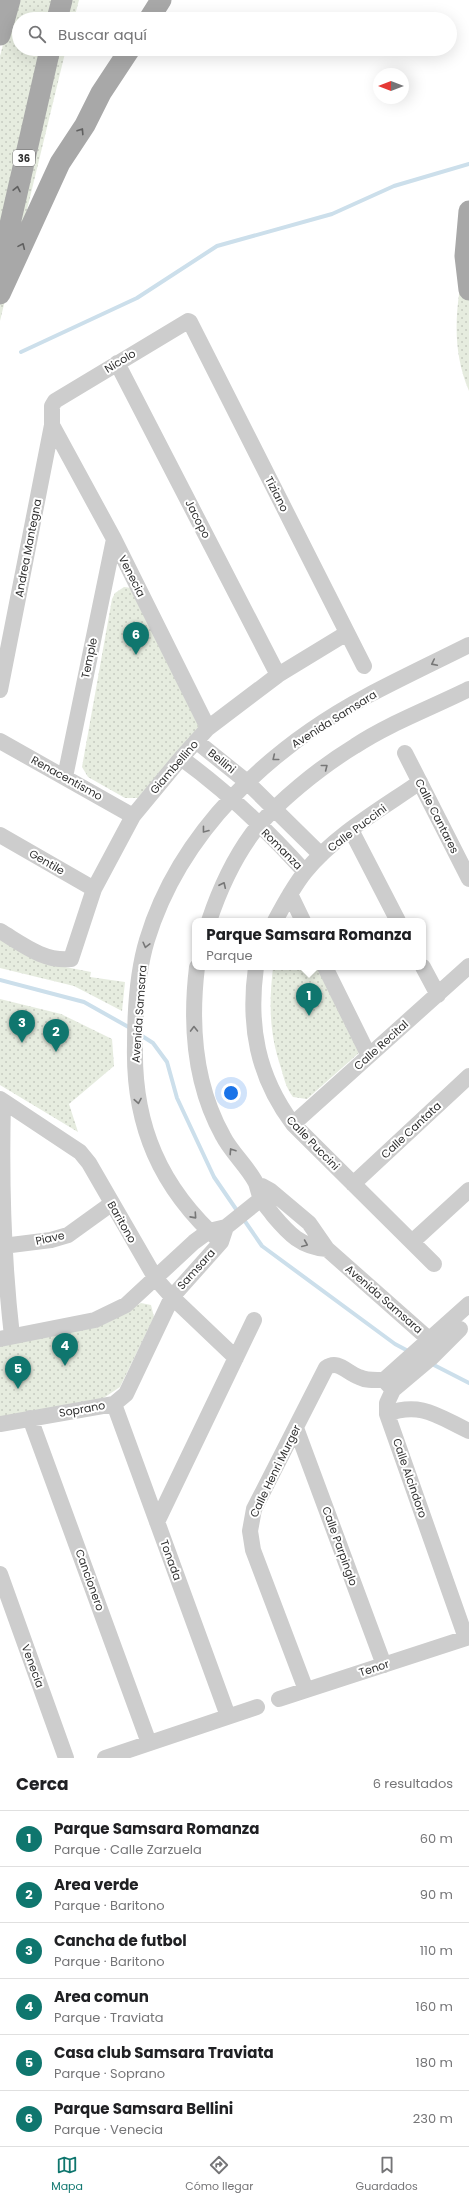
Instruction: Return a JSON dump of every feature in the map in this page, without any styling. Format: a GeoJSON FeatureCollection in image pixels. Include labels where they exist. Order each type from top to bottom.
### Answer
{"type":"FeatureCollection","features":[{"type":"Feature","properties":{"kind":"main road"},"geometry":{"type":"LineString","coordinates":[[0,36],[10,0]]}},
{"type":"Feature","properties":{"kind":"main road"},"geometry":{"type":"LineString","coordinates":[[59,12],[62,0]]}},
{"type":"Feature","properties":{"kind":"main road"},"geometry":{"type":"LineString","coordinates":[[153,12],[161,0]]}},
{"type":"Feature","properties":{"kind":"main road","name":"36"},"geometry":{"type":"LineString","coordinates":[[0,268],[48,56]]}},
{"type":"Feature","properties":{"kind":"main road"},"geometry":{"type":"LineString","coordinates":[[0,294],[60,163],[85,125],[101,93],[125,56]]}},
{"type":"Feature","properties":{"kind":"main road"},"geometry":{"type":"LineString","coordinates":[[469,211],[465,256],[469,290]]}},
{"type":"Feature","properties":{"kind":"street","name":"Nicolo"},"geometry":{"type":"LineString","coordinates":[[52,406],[55,402],[118,363],[188,321],[190,322]]}},
{"type":"Feature","properties":{"kind":"street","name":"Tiziano"},"geometry":{"type":"LineString","coordinates":[[190,322],[364,666]]}},
{"type":"Feature","properties":{"kind":"street","name":"Jacopo"},"geometry":{"type":"LineString","coordinates":[[118,363],[278,675]]}},
{"type":"Feature","properties":{"kind":"street","name":"Andrea Mantegna"},"geometry":{"type":"LineString","coordinates":[[0,690],[52,425],[52,406]]}},
{"type":"Feature","properties":{"kind":"street","name":"Venecia"},"geometry":{"type":"LineString","coordinates":[[52,425],[114,539],[208,728]]}},
{"type":"Feature","properties":{"kind":"street","name":"Temple"},"geometry":{"type":"LineString","coordinates":[[65,777],[114,539]]}},
{"type":"Feature","properties":{"kind":"street","name":"Giambellino"},"geometry":{"type":"LineString","coordinates":[[0,931],[45,956],[60,959],[72,958],[94,889],[133,816],[181,758],[208,728],[278,675],[347,633]]}},
{"type":"Feature","properties":{"kind":"street","name":"Avenida Samsara"},"geometry":{"type":"LineString","coordinates":[[209,1231],[195,1217],[172,1187],[154,1154],[142,1118],[135,1081],[135,1035],[143,958],[147,939],[158,911],[171,883],[185,859],[229,799],[247,782],[298,740],[366,697],[469,645]]}},
{"type":"Feature","properties":{"kind":"street"},"geometry":{"type":"LineString","coordinates":[[210,918],[216,900],[238,856],[259,825],[274,810],[316,774],[355,746],[469,689]]}},
{"type":"Feature","properties":{"kind":"street","name":"Renacentismo"},"geometry":{"type":"LineString","coordinates":[[0,741],[133,816]]}},
{"type":"Feature","properties":{"kind":"street","name":"Bellini"},"geometry":{"type":"LineString","coordinates":[[196,741],[247,782],[274,810]]}},
{"type":"Feature","properties":{"kind":"street","name":"Calle Cantares"},"geometry":{"type":"LineString","coordinates":[[406,752],[469,879]]}},
{"type":"Feature","properties":{"kind":"street","name":"Bellini"},"geometry":{"type":"LineString","coordinates":[[181,758],[205,776],[259,825]]}},
{"type":"Feature","properties":{"kind":"street","name":"Calle Puccini"},"geometry":{"type":"LineString","coordinates":[[277,918],[290,894],[305,872],[321,855],[351,830],[420,782]]}},
{"type":"Feature","properties":{"kind":"street","name":"Romanza"},"geometry":{"type":"LineString","coordinates":[[274,810],[321,855]]}},
{"type":"Feature","properties":{"kind":"street","name":"Romanza"},"geometry":{"type":"LineString","coordinates":[[259,825],[305,872]]}},
{"type":"Feature","properties":{"kind":"street"},"geometry":{"type":"LineString","coordinates":[[351,830],[396,918]]}},
{"type":"Feature","properties":{"kind":"street","name":"Gentile"},"geometry":{"type":"LineString","coordinates":[[0,835],[94,889]]}},
{"type":"Feature","properties":{"kind":"street"},"geometry":{"type":"LineString","coordinates":[[290,894],[302,918]]}},
{"type":"Feature","properties":{"kind":"street","name":"Calle Recital"},"geometry":{"type":"LineString","coordinates":[[293,1124],[469,966]]}},
{"type":"Feature","properties":{"kind":"street","name":"Avenida Samsara"},"geometry":{"type":"LineString","coordinates":[[197,970],[194,1033],[204,1095],[223,1137],[266,1195],[295,1239],[311,1247],[327,1249],[430,1348]]}},
{"type":"Feature","properties":{"kind":"street","name":"Calle Puccini"},"geometry":{"type":"LineString","coordinates":[[256,970],[253,989],[256,1043],[270,1090],[279,1106],[293,1124],[434,1264]]}},
{"type":"Feature","properties":{"kind":"street"},"geometry":{"type":"LineString","coordinates":[[327,970],[369,1056]]}},
{"type":"Feature","properties":{"kind":"street"},"geometry":{"type":"LineString","coordinates":[[425,970],[438,995]]}},
{"type":"Feature","properties":{"kind":"street","name":"Calle Cantata"},"geometry":{"type":"LineString","coordinates":[[352,1184],[469,1076]]}},
{"type":"Feature","properties":{"kind":"street"},"geometry":{"type":"LineString","coordinates":[[2,1100],[1,1173],[6,1337]]}},
{"type":"Feature","properties":{"kind":"street","name":"Baritono"},"geometry":{"type":"LineString","coordinates":[[2,1100],[80,1152],[89,1163],[111,1204],[156,1279],[172,1297],[236,1358]]}},
{"type":"Feature","properties":{"kind":"street"},"geometry":{"type":"LineString","coordinates":[[412,1242],[469,1190]]}},
{"type":"Feature","properties":{"kind":"street"},"geometry":{"type":"LineString","coordinates":[[209,1231],[223,1234],[266,1195]]}},
{"type":"Feature","properties":{"kind":"street","name":"Piave"},"geometry":{"type":"LineString","coordinates":[[3,1246],[51,1240],[68,1235],[111,1204]]}},
{"type":"Feature","properties":{"kind":"street","name":"Samsara"},"geometry":{"type":"LineString","coordinates":[[6,1337],[74,1325],[105,1316],[126,1305],[156,1279],[180,1254],[209,1231]]}},
{"type":"Feature","properties":{"kind":"street","name":"Samsara"},"geometry":{"type":"LineString","coordinates":[[172,1297],[223,1234]]}},
{"type":"Feature","properties":{"kind":"street","name":"Soprano"},"geometry":{"type":"LineString","coordinates":[[0,1424],[114,1404],[126,1394],[172,1297]]}},
{"type":"Feature","properties":{"kind":"street"},"geometry":{"type":"LineString","coordinates":[[388,1385],[430,1348],[460,1328],[469,1304]]}},
{"type":"Feature","properties":{"kind":"street"},"geometry":{"type":"LineString","coordinates":[[158,1522],[254,1320]]}},
{"type":"Feature","properties":{"kind":"street","name":"Calle Henri Murger"},"geometry":{"type":"LineString","coordinates":[[306,1690],[253,1550],[250,1531],[254,1510],[326,1368],[336,1365],[363,1379],[388,1385]]}},
{"type":"Feature","properties":{"kind":"street","name":"Calle Alcindoro"},"geometry":{"type":"LineString","coordinates":[[388,1385],[387,1414],[467,1637]]}},
{"type":"Feature","properties":{"kind":"street","name":"Tonada"},"geometry":{"type":"LineString","coordinates":[[114,1404],[228,1716]]}},
{"type":"Feature","properties":{"kind":"street"},"geometry":{"type":"LineString","coordinates":[[387,1414],[400,1409],[420,1409],[469,1431]]}},
{"type":"Feature","properties":{"kind":"street","name":"Cancionero"},"geometry":{"type":"LineString","coordinates":[[30,1418],[149,1743]]}},
{"type":"Feature","properties":{"kind":"street","name":"Calle Parpinglo"},"geometry":{"type":"LineString","coordinates":[[296,1428],[384,1665]]}},
{"type":"Feature","properties":{"kind":"street","name":"Venecia"},"geometry":{"type":"LineString","coordinates":[[0,1574],[66,1758]]}},
{"type":"Feature","properties":{"kind":"street","name":"Tenor"},"geometry":{"type":"LineString","coordinates":[[279,1699],[467,1637]]}},
{"type":"Feature","properties":{"kind":"street"},"geometry":{"type":"LineString","coordinates":[[105,1758],[257,1707]]}},
{"type":"Feature","properties":{"kind":"shaded area"},"geometry":{"type":"Polygon","coordinates":[[[15,0],[79,0],[76,12],[12,12],[12,56],[64,56],[0,321],[0,56],[15,0]]]}},
{"type":"Feature","properties":{"kind":"shaded area"},"geometry":{"type":"Polygon","coordinates":[[[469,238],[469,391],[462,372],[458,353],[457,315],[469,238]]]}},
{"type":"Feature","properties":{"kind":"shaded area"},"geometry":{"type":"Polygon","coordinates":[[[124,587],[132,588],[199,712],[199,728],[138,798],[125,798],[88,777],[82,767],[112,599],[115,593],[124,587]]]}},
{"type":"Feature","properties":{"kind":"shaded area"},"geometry":{"type":"Polygon","coordinates":[[[0,934],[60,966],[91,972],[90,977],[125,982],[122,1011],[74,986],[0,968],[0,934]]]}},
{"type":"Feature","properties":{"kind":"shaded area"},"geometry":{"type":"Polygon","coordinates":[[[273,970],[324,970],[360,1052],[307,1099],[293,1097],[286,1083],[277,1055],[272,1030],[271,993],[273,970]]]}},
{"type":"Feature","properties":{"kind":"shaded area"},"geometry":{"type":"Polygon","coordinates":[[[0,999],[61,1014],[112,1039],[114,1066],[69,1104],[78,1132],[0,1085],[0,999]]]}},
{"type":"Feature","properties":{"kind":"shaded area"},"geometry":{"type":"Polygon","coordinates":[[[141,1303],[151,1305],[154,1317],[120,1387],[102,1399],[0,1417],[0,1346],[105,1324],[141,1303]]]}},
{"type":"Feature","properties":{"kind":"waterway"},"geometry":{"type":"LineString","coordinates":[[21,352],[137,298],[217,246],[332,214],[394,186],[469,164]]}},
{"type":"Feature","properties":{"kind":"waterway"},"geometry":{"type":"LineString","coordinates":[[0,980],[84,1002],[132,1029]]}},
{"type":"Feature","properties":{"kind":"waterway"},"geometry":{"type":"LineString","coordinates":[[139,1034],[153,1043],[167,1062],[177,1098],[214,1177],[238,1212]]}},
{"type":"Feature","properties":{"kind":"waterway"},"geometry":{"type":"LineString","coordinates":[[242,1217],[262,1246],[395,1344],[410,1352]]}},
{"type":"Feature","properties":{"kind":"waterway"},"geometry":{"type":"LineString","coordinates":[[430,1363],[469,1383]]}},
{"type":"Feature","properties":{"kind":"place","name":"Parque Samsara Bellini"},"geometry":{"type":"Point","coordinates":[136,655]}},
{"type":"Feature","properties":{"kind":"place","name":"Parque Samsara Romanza"},"geometry":{"type":"Point","coordinates":[309,1016]}},
{"type":"Feature","properties":{"kind":"place","name":"Cancha de futbol"},"geometry":{"type":"Point","coordinates":[22,1043]}},
{"type":"Feature","properties":{"kind":"place","name":"Area verde"},"geometry":{"type":"Point","coordinates":[56,1052]}},
{"type":"Feature","properties":{"kind":"place","name":"Area comun"},"geometry":{"type":"Point","coordinates":[65,1366]}},
{"type":"Feature","properties":{"kind":"place","name":"Casa club Samsara Traviata"},"geometry":{"type":"Point","coordinates":[18,1389]}}]}
